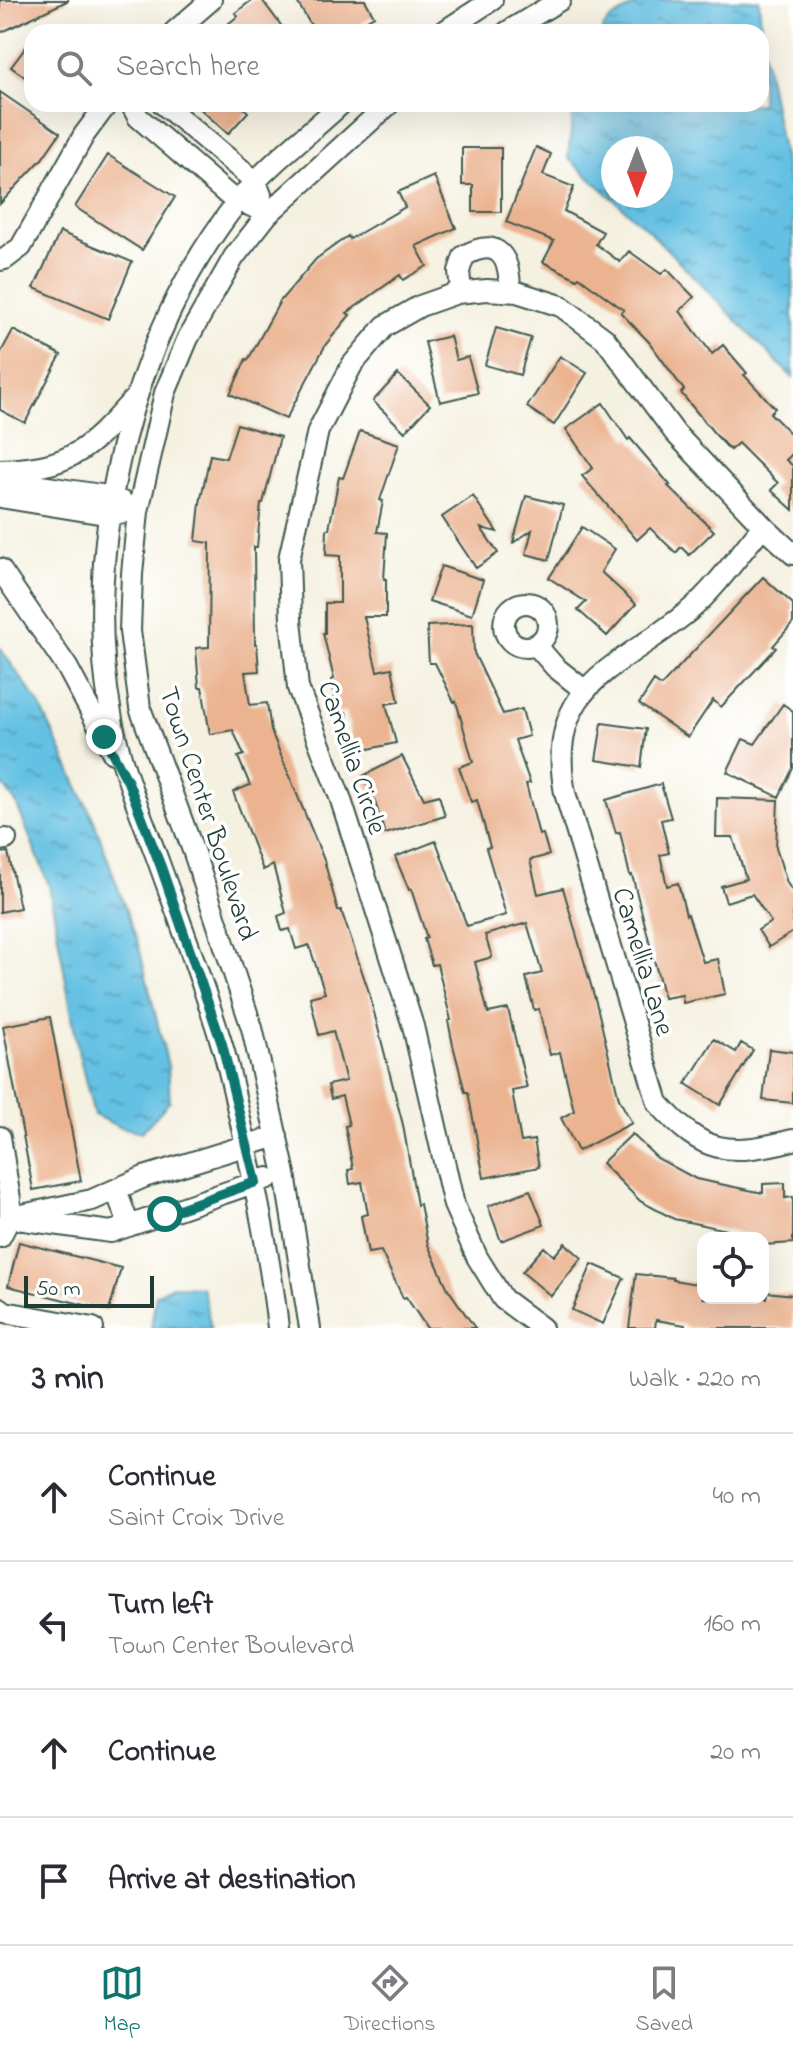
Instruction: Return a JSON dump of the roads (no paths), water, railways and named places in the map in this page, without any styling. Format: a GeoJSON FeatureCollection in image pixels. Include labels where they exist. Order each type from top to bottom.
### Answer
{"type":"FeatureCollection","features":[{"type":"Feature","properties":{"kind":"street"},"geometry":{"type":"LineString","coordinates":[[183,24],[211,0]]}},
{"type":"Feature","properties":{"kind":"street"},"geometry":{"type":"LineString","coordinates":[[455,24],[492,0]]}},
{"type":"Feature","properties":{"kind":"street"},"geometry":{"type":"LineString","coordinates":[[520,24],[559,0]]}},
{"type":"Feature","properties":{"kind":"street"},"geometry":{"type":"LineString","coordinates":[[0,260],[21,247],[84,135],[101,112]]}},
{"type":"Feature","properties":{"kind":"street"},"geometry":{"type":"LineString","coordinates":[[135,112],[228,195],[268,214]]}},
{"type":"Feature","properties":{"kind":"street"},"geometry":{"type":"LineString","coordinates":[[173,112],[256,182],[268,214]]}},
{"type":"Feature","properties":{"kind":"street"},"geometry":{"type":"LineString","coordinates":[[128,782],[111,713],[103,629],[104,562],[134,399],[157,338],[193,268],[239,200],[332,112]]}},
{"type":"Feature","properties":{"kind":"street","name":"Town Center Boulevard"},"geometry":{"type":"LineString","coordinates":[[310,1328],[285,1174],[252,1028],[194,853],[140,708],[130,631],[132,574],[138,511],[165,393],[188,338],[234,257],[268,214],[380,112]]}},
{"type":"Feature","properties":{"kind":"street"},"geometry":{"type":"LineString","coordinates":[[461,292],[459,271],[464,256],[478,248],[494,249],[504,255],[509,268],[510,291]]}},
{"type":"Feature","properties":{"kind":"street","name":"Camellia Circle"},"geometry":{"type":"LineString","coordinates":[[542,1328],[503,1299],[477,1257],[454,1205],[413,1026],[340,797],[298,688],[289,559],[318,431],[352,365],[385,326],[420,306],[461,292],[510,291],[561,306],[605,339],[675,433],[793,554]]}},
{"type":"Feature","properties":{"kind":"street"},"geometry":{"type":"LineString","coordinates":[[0,470],[41,468],[70,457],[98,439],[134,399]]}},
{"type":"Feature","properties":{"kind":"street"},"geometry":{"type":"LineString","coordinates":[[0,480],[138,511]]}},
{"type":"Feature","properties":{"kind":"street"},"geometry":{"type":"LineString","coordinates":[[0,497],[112,506]]}},
{"type":"Feature","properties":{"kind":"street","name":"Camellia Lane"},"geometry":{"type":"LineString","coordinates":[[763,526],[693,608],[654,639],[614,663],[584,690],[575,702],[564,731],[563,780],[658,1103],[679,1126],[703,1143],[739,1151],[793,1140]]}},
{"type":"Feature","properties":{"kind":"street"},"geometry":{"type":"LineString","coordinates":[[0,569],[67,667],[128,782],[161,867],[222,1044],[256,1182],[278,1328]]}},
{"type":"Feature","properties":{"kind":"street"},"geometry":{"type":"LineString","coordinates":[[536,645],[555,667],[584,690]]}},
{"type":"Feature","properties":{"kind":"street"},"geometry":{"type":"LineString","coordinates":[[10,1218],[92,1200],[144,1177],[277,1136]]}},
{"type":"Feature","properties":{"kind":"street"},"geometry":{"type":"LineString","coordinates":[[0,1137],[10,1199],[10,1218],[0,1237]]}},
{"type":"Feature","properties":{"kind":"street"},"geometry":{"type":"LineString","coordinates":[[10,1218],[111,1232],[285,1174]]}},
{"type":"Feature","properties":{"kind":"street"},"geometry":{"type":"LineString","coordinates":[[116,1190],[129,1226]]}},
{"type":"Feature","properties":{"kind":"street"},"geometry":{"type":"LineString","coordinates":[[0,1308],[27,1322],[93,1328]]}},
{"type":"Feature","properties":{"kind":"water"},"geometry":{"type":"Polygon","coordinates":[[[644,0],[759,0],[761,24],[606,24],[644,0]]]}},
{"type":"Feature","properties":{"kind":"water"},"geometry":{"type":"Polygon","coordinates":[[[769,80],[788,183],[793,189],[793,378],[624,208],[673,208],[673,136],[601,136],[601,188],[568,158],[573,112],[769,112],[769,80]]]}},
{"type":"Feature","properties":{"kind":"water"},"geometry":{"type":"Polygon","coordinates":[[[0,648],[40,705],[94,821],[138,943],[168,1066],[170,1101],[142,1132],[120,1127],[94,1115],[79,1055],[49,885],[16,803],[0,781],[0,648]]]}},
{"type":"Feature","properties":{"kind":"water"},"geometry":{"type":"Polygon","coordinates":[[[172,1286],[202,1287],[211,1328],[151,1328],[156,1295],[172,1286]]]}}]}
